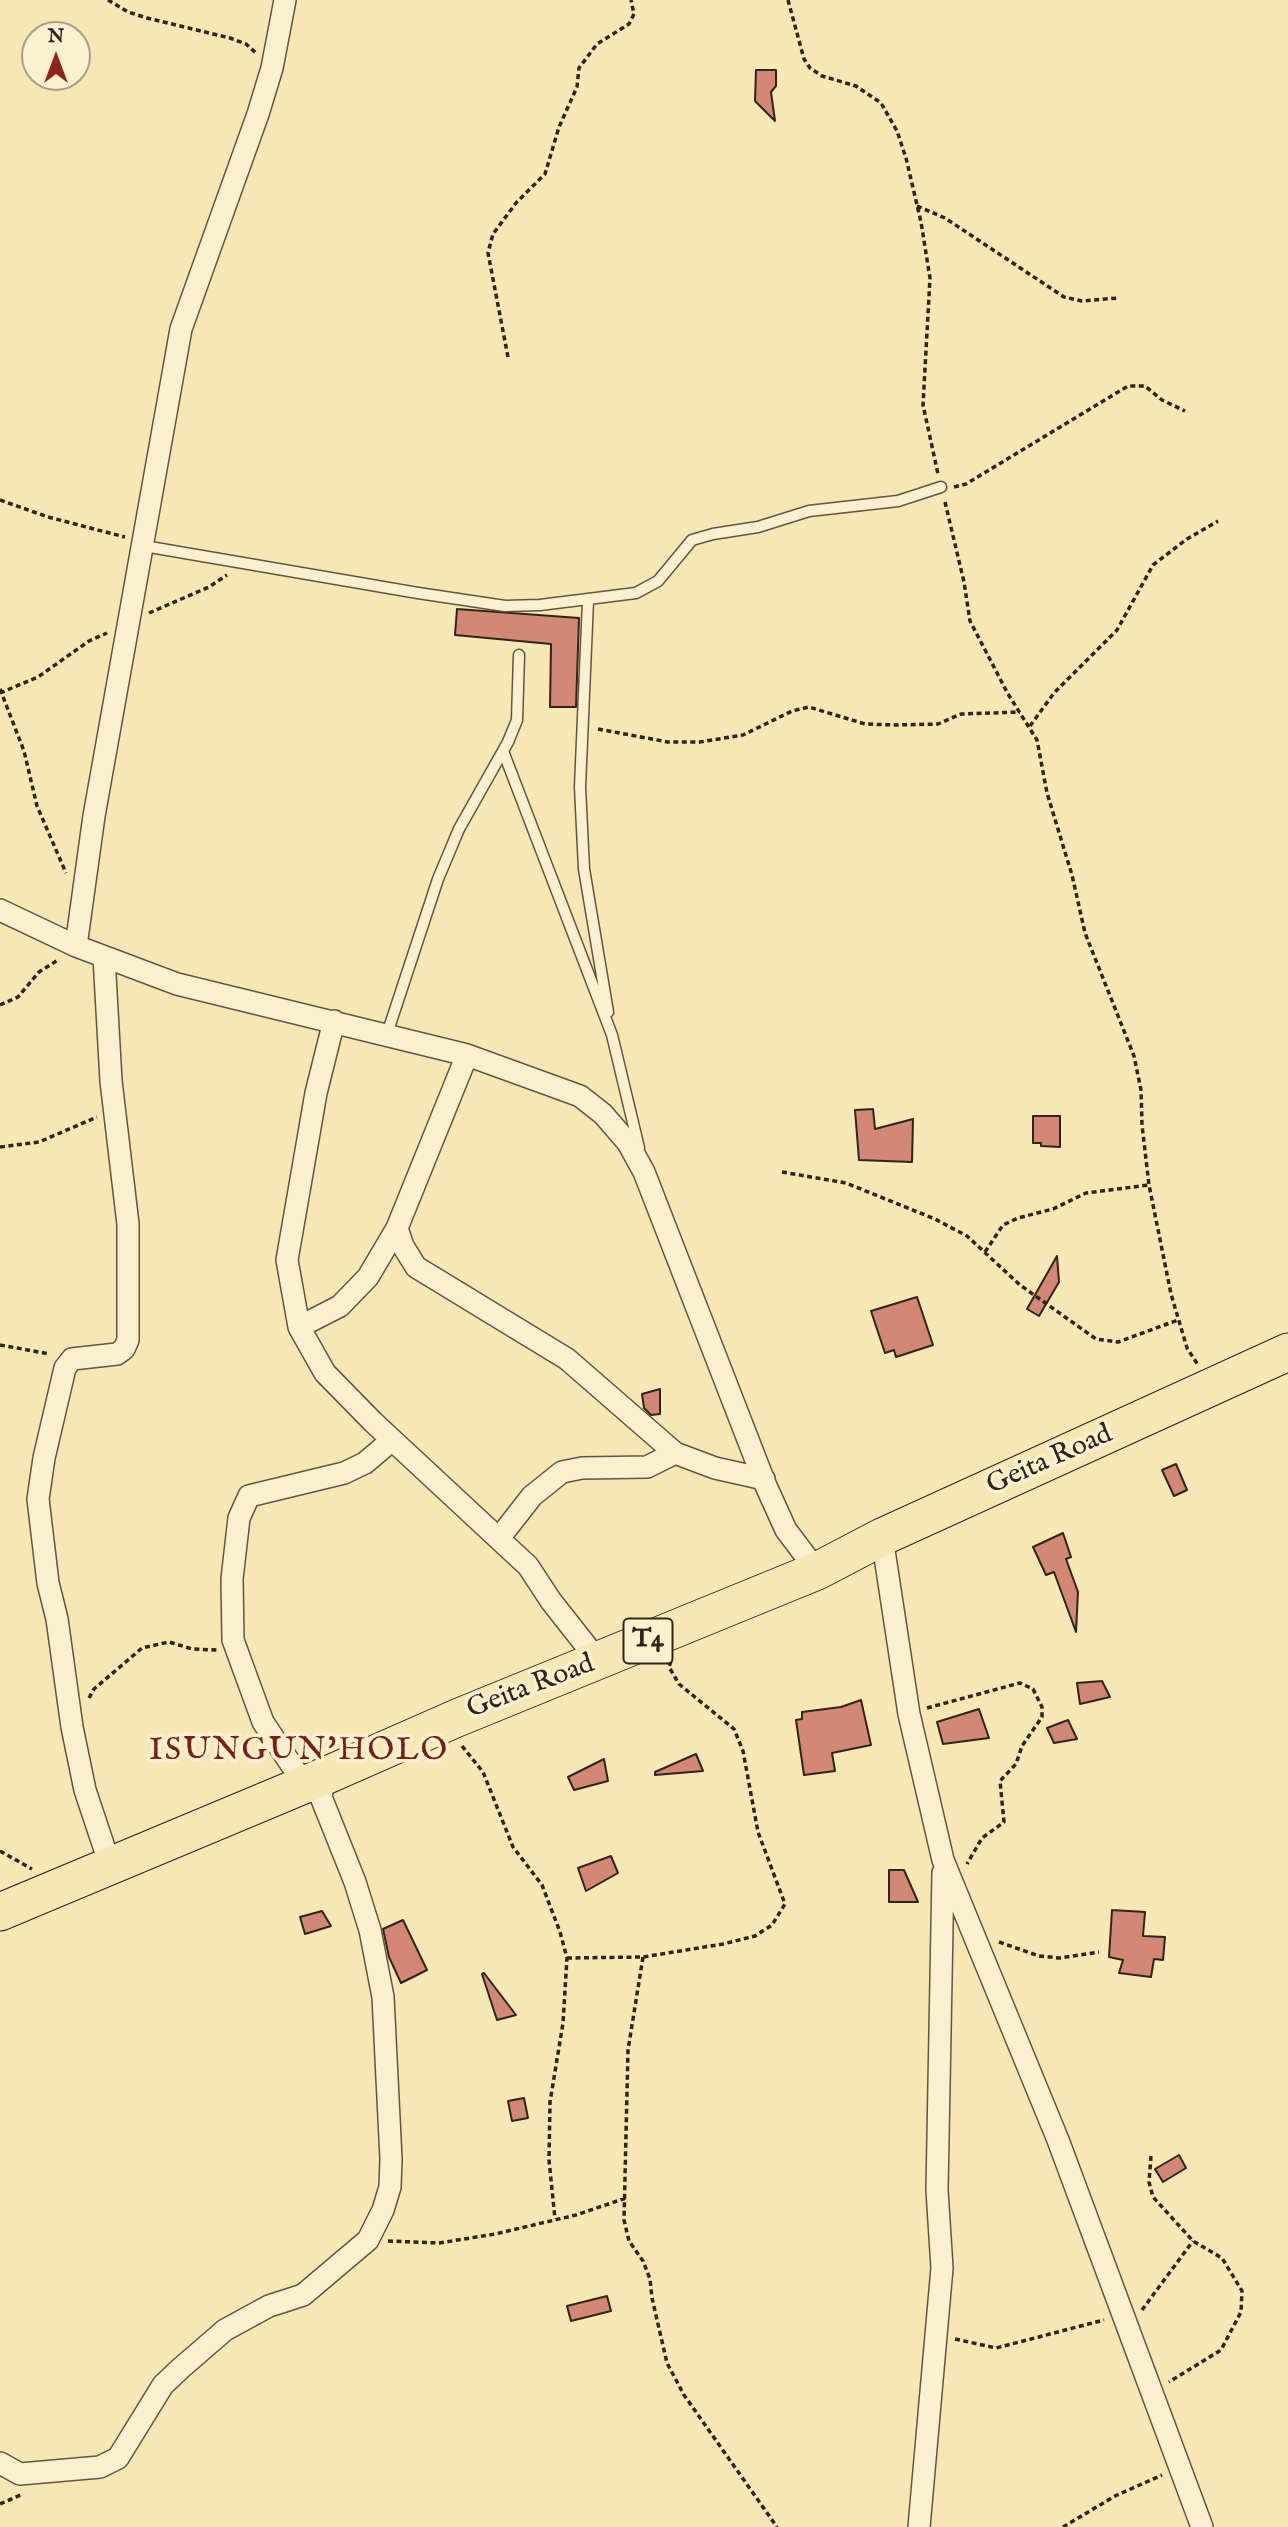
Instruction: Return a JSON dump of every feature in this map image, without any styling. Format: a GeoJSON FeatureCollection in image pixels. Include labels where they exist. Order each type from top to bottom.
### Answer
{"type":"FeatureCollection","features":[{"type":"Feature","properties":{"kind":"highway","name":"Geita Road"},"geometry":{"type":"LineString","coordinates":[[0,1912],[457,1718],[817,1571],[882,1537],[1288,1352]]}},
{"type":"Feature","properties":{"kind":"street"},"geometry":{"type":"LineString","coordinates":[[76,946],[80,903],[181,329],[215,240],[272,68],[285,0]]}},
{"type":"Feature","properties":{"kind":"street"},"geometry":{"type":"LineString","coordinates":[[0,910],[76,946],[177,984],[467,1055],[580,1096],[603,1114],[628,1143],[644,1172],[786,1530],[817,1571]]}},
{"type":"Feature","properties":{"kind":"street"},"geometry":{"type":"LineString","coordinates":[[104,957],[130,1262],[128,1340],[124,1349],[117,1354],[72,1359],[60,1378],[38,1499],[48,1583],[57,1619],[72,1727],[85,1790],[110,1865]]}},
{"type":"Feature","properties":{"kind":"street"},"geometry":{"type":"LineString","coordinates":[[334,1021],[316,1093],[287,1260],[299,1327],[326,1373],[392,1440],[500,1537],[528,1566],[551,1601],[599,1662]]}},
{"type":"Feature","properties":{"kind":"street"},"geometry":{"type":"LineString","coordinates":[[299,1327],[340,1306],[368,1277],[397,1228],[467,1055]]}},
{"type":"Feature","properties":{"kind":"street"},"geometry":{"type":"LineString","coordinates":[[397,1228],[403,1246],[416,1266],[566,1359],[675,1453],[716,1468],[764,1479]]}},
{"type":"Feature","properties":{"kind":"street"},"geometry":{"type":"LineString","coordinates":[[0,2463],[20,2474],[100,2467],[118,2458],[163,2385],[197,2354],[225,2330],[244,2319],[303,2295],[368,2240],[390,2187],[383,1997],[370,1930],[355,1882],[315,1780],[263,1722],[235,1648],[232,1579],[239,1518],[249,1496],[344,1473],[365,1463],[392,1440]]}},
{"type":"Feature","properties":{"kind":"street"},"geometry":{"type":"LineString","coordinates":[[500,1537],[532,1496],[562,1472],[582,1468],[647,1467],[675,1453]]}},
{"type":"Feature","properties":{"kind":"street"},"geometry":{"type":"LineString","coordinates":[[882,1537],[909,1714],[943,1860],[1024,2055],[1202,2527]]}},
{"type":"Feature","properties":{"kind":"street"},"geometry":{"type":"LineString","coordinates":[[919,2527],[942,2268],[937,2190],[943,1860]]}},
{"type":"Feature","properties":{"kind":"lane"},"geometry":{"type":"LineString","coordinates":[[144,546],[505,606],[588,601],[636,593],[649,587],[668,570],[692,540],[758,527],[809,511],[898,501],[941,487]]}},
{"type":"Feature","properties":{"kind":"lane"},"geometry":{"type":"LineString","coordinates":[[588,601],[580,787],[584,869],[612,1035],[644,1172]]}},
{"type":"Feature","properties":{"kind":"lane"},"geometry":{"type":"LineString","coordinates":[[387,1034],[438,879],[460,829],[517,720],[520,655]]}},
{"type":"Feature","properties":{"kind":"lane"},"geometry":{"type":"LineString","coordinates":[[503,751],[612,1035]]}},
{"type":"Feature","properties":{"kind":"path"},"geometry":{"type":"LineString","coordinates":[[108,0],[138,15],[246,44],[272,68]]}},
{"type":"Feature","properties":{"kind":"path"},"geometry":{"type":"LineString","coordinates":[[508,357],[488,253],[493,234],[516,203],[545,174],[559,127],[577,87],[579,68],[597,44],[629,24],[634,14],[631,0]]}},
{"type":"Feature","properties":{"kind":"path"},"geometry":{"type":"LineString","coordinates":[[788,0],[800,48],[810,68],[822,76],[867,93],[889,114],[906,158],[917,206],[931,299],[923,405],[964,582],[970,621],[1007,694],[1037,740],[1047,793],[1072,875],[1085,933],[1136,1063],[1149,1185],[1178,1320],[1187,1349],[1213,1387]]}},
{"type":"Feature","properties":{"kind":"path"},"geometry":{"type":"LineString","coordinates":[[917,206],[945,218],[1064,297],[1082,301],[1118,298]]}},
{"type":"Feature","properties":{"kind":"path"},"geometry":{"type":"LineString","coordinates":[[941,487],[966,484],[1128,386],[1145,386],[1162,400],[1185,411]]}},
{"type":"Feature","properties":{"kind":"path"},"geometry":{"type":"LineString","coordinates":[[0,500],[144,546]]}},
{"type":"Feature","properties":{"kind":"path"},"geometry":{"type":"LineString","coordinates":[[1030,726],[1054,693],[1116,630],[1153,565],[1187,538],[1218,521]]}},
{"type":"Feature","properties":{"kind":"path"},"geometry":{"type":"LineString","coordinates":[[0,689],[24,751],[37,806],[80,903]]}},
{"type":"Feature","properties":{"kind":"path"},"geometry":{"type":"LineString","coordinates":[[582,726],[668,742],[700,743],[743,735],[792,710],[809,707],[865,724],[896,725],[938,724],[961,714],[1020,712]]}},
{"type":"Feature","properties":{"kind":"path"},"geometry":{"type":"LineString","coordinates":[[0,1005],[18,997],[39,972],[76,946]]}},
{"type":"Feature","properties":{"kind":"path"},"geometry":{"type":"LineString","coordinates":[[0,1147],[39,1142],[115,1110]]}},
{"type":"Feature","properties":{"kind":"path"},"geometry":{"type":"LineString","coordinates":[[782,1172],[834,1180],[894,1201],[967,1236],[1020,1284],[1096,1339],[1118,1342],[1178,1320]]}},
{"type":"Feature","properties":{"kind":"path"},"geometry":{"type":"LineString","coordinates":[[985,1252],[1003,1225],[1018,1218],[1053,1209],[1086,1193],[1149,1185]]}},
{"type":"Feature","properties":{"kind":"path"},"geometry":{"type":"LineString","coordinates":[[0,1345],[72,1359]]}},
{"type":"Feature","properties":{"kind":"path"},"geometry":{"type":"LineString","coordinates":[[566,1958],[673,1954],[755,1936],[772,1925],[785,1904],[758,1832],[743,1751],[734,1729],[679,1684],[669,1667],[678,1629]]}},
{"type":"Feature","properties":{"kind":"path"},"geometry":{"type":"LineString","coordinates":[[72,1727],[94,1689],[142,1648],[169,1642],[211,1650],[235,1648]]}},
{"type":"Feature","properties":{"kind":"path"},"geometry":{"type":"LineString","coordinates":[[909,1714],[982,1691],[1020,1683],[1033,1689],[1042,1707],[1042,1717],[1022,1746],[1016,1764],[1000,1781],[1004,1822],[982,1838],[967,1861],[966,1919],[1012,1948],[1039,1956],[1059,1958],[1099,1952]]}},
{"type":"Feature","properties":{"kind":"path"},"geometry":{"type":"LineString","coordinates":[[457,1718],[458,1741],[484,1772],[506,1835],[542,1885],[560,1932],[566,1958],[563,2022],[550,2102],[549,2160],[555,2219]]}},
{"type":"Feature","properties":{"kind":"path"},"geometry":{"type":"LineString","coordinates":[[643,1957],[628,2050],[624,2220],[629,2241],[643,2261],[650,2279],[667,2363],[684,2395],[776,2527]]}},
{"type":"Feature","properties":{"kind":"path"},"geometry":{"type":"LineString","coordinates":[[1151,2156],[1149,2182],[1153,2197],[1193,2241],[1222,2258],[1242,2291],[1241,2312],[1221,2350],[1151,2391]]}},
{"type":"Feature","properties":{"kind":"path"},"geometry":{"type":"LineString","coordinates":[[368,2240],[439,2243],[555,2219],[626,2198]]}},
{"type":"Feature","properties":{"kind":"path"},"geometry":{"type":"LineString","coordinates":[[936,2335],[996,2348],[1124,2318],[1145,2307],[1193,2241]]}},
{"type":"Feature","properties":{"kind":"path"},"geometry":{"type":"LineString","coordinates":[[1063,2527],[1115,2496],[1179,2465]]}},
{"type":"Feature","properties":{"kind":"building"},"geometry":{"type":"Polygon","coordinates":[[[756,70],[776,70],[776,86],[771,92],[775,121],[755,101],[756,70]]]}},
{"type":"Feature","properties":{"kind":"building"},"geometry":{"type":"Polygon","coordinates":[[[457,609],[579,618],[576,707],[550,707],[551,644],[455,635],[457,609]]]}},
{"type":"Feature","properties":{"kind":"building"},"geometry":{"type":"Polygon","coordinates":[[[873,1109],[875,1129],[913,1119],[912,1162],[859,1160],[855,1110],[873,1109]]]}},
{"type":"Feature","properties":{"kind":"building"},"geometry":{"type":"Polygon","coordinates":[[[1033,1116],[1060,1116],[1060,1147],[1033,1143],[1033,1116]]]}},
{"type":"Feature","properties":{"kind":"building"},"geometry":{"type":"Polygon","coordinates":[[[1057,1256],[1059,1282],[1039,1316],[1027,1309],[1057,1256]]]}},
{"type":"Feature","properties":{"kind":"building"},"geometry":{"type":"Polygon","coordinates":[[[917,1297],[933,1345],[896,1357],[894,1350],[885,1353],[871,1311],[917,1297]]]}},
{"type":"Feature","properties":{"kind":"building"},"geometry":{"type":"Polygon","coordinates":[[[660,1389],[660,1414],[651,1415],[644,1408],[642,1394],[660,1389]]]}},
{"type":"Feature","properties":{"kind":"building"},"geometry":{"type":"Polygon","coordinates":[[[1176,1464],[1187,1490],[1174,1496],[1162,1470],[1176,1464]]]}},
{"type":"Feature","properties":{"kind":"building"},"geometry":{"type":"Polygon","coordinates":[[[1063,1533],[1071,1557],[1066,1559],[1078,1592],[1076,1632],[1054,1572],[1046,1575],[1033,1547],[1063,1533]]]}},
{"type":"Feature","properties":{"kind":"building"},"geometry":{"type":"Polygon","coordinates":[[[1102,1681],[1110,1697],[1080,1704],[1077,1683],[1102,1681]]]}},
{"type":"Feature","properties":{"kind":"building"},"geometry":{"type":"Polygon","coordinates":[[[861,1700],[871,1745],[832,1753],[835,1771],[804,1775],[796,1720],[802,1719],[802,1712],[841,1707],[861,1700]]]}},
{"type":"Feature","properties":{"kind":"building"},"geometry":{"type":"Polygon","coordinates":[[[979,1709],[989,1738],[943,1744],[937,1722],[979,1709]]]}},
{"type":"Feature","properties":{"kind":"building"},"geometry":{"type":"Polygon","coordinates":[[[1068,1720],[1077,1739],[1054,1743],[1047,1728],[1068,1720]]]}},
{"type":"Feature","properties":{"kind":"building"},"geometry":{"type":"Polygon","coordinates":[[[696,1754],[703,1771],[655,1775],[655,1772],[696,1754]]]}},
{"type":"Feature","properties":{"kind":"building"},"geometry":{"type":"Polygon","coordinates":[[[604,1759],[608,1781],[574,1790],[568,1777],[604,1759]]]}},
{"type":"Feature","properties":{"kind":"building"},"geometry":{"type":"Polygon","coordinates":[[[611,1856],[618,1873],[586,1891],[578,1868],[611,1856]]]}},
{"type":"Feature","properties":{"kind":"building"},"geometry":{"type":"Polygon","coordinates":[[[889,1870],[904,1870],[918,1902],[889,1902],[889,1870]]]}},
{"type":"Feature","properties":{"kind":"building"},"geometry":{"type":"Polygon","coordinates":[[[1112,1910],[1145,1912],[1143,1936],[1165,1937],[1163,1960],[1154,1959],[1151,1977],[1119,1973],[1123,1960],[1109,1957],[1112,1910]]]}},
{"type":"Feature","properties":{"kind":"building"},"geometry":{"type":"Polygon","coordinates":[[[322,1911],[331,1926],[305,1934],[300,1917],[322,1911]]]}},
{"type":"Feature","properties":{"kind":"building"},"geometry":{"type":"Polygon","coordinates":[[[403,1920],[427,1970],[401,1983],[389,1957],[383,1929],[403,1920]]]}},
{"type":"Feature","properties":{"kind":"building"},"geometry":{"type":"Polygon","coordinates":[[[484,1973],[516,2015],[497,2020],[482,1974],[484,1973]]]}},
{"type":"Feature","properties":{"kind":"building"},"geometry":{"type":"Polygon","coordinates":[[[524,2098],[528,2118],[512,2121],[508,2101],[524,2098]]]}},
{"type":"Feature","properties":{"kind":"building"},"geometry":{"type":"Polygon","coordinates":[[[1179,2155],[1186,2168],[1163,2182],[1155,2169],[1179,2155]]]}},
{"type":"Feature","properties":{"kind":"building"},"geometry":{"type":"Polygon","coordinates":[[[607,2296],[611,2311],[571,2321],[567,2306],[607,2296]]]}},
{"type":"Feature","properties":{"kind":"district","name":"ISUNGUN'HOLO"},"geometry":{"type":"Point","coordinates":[299,1752]}}]}
